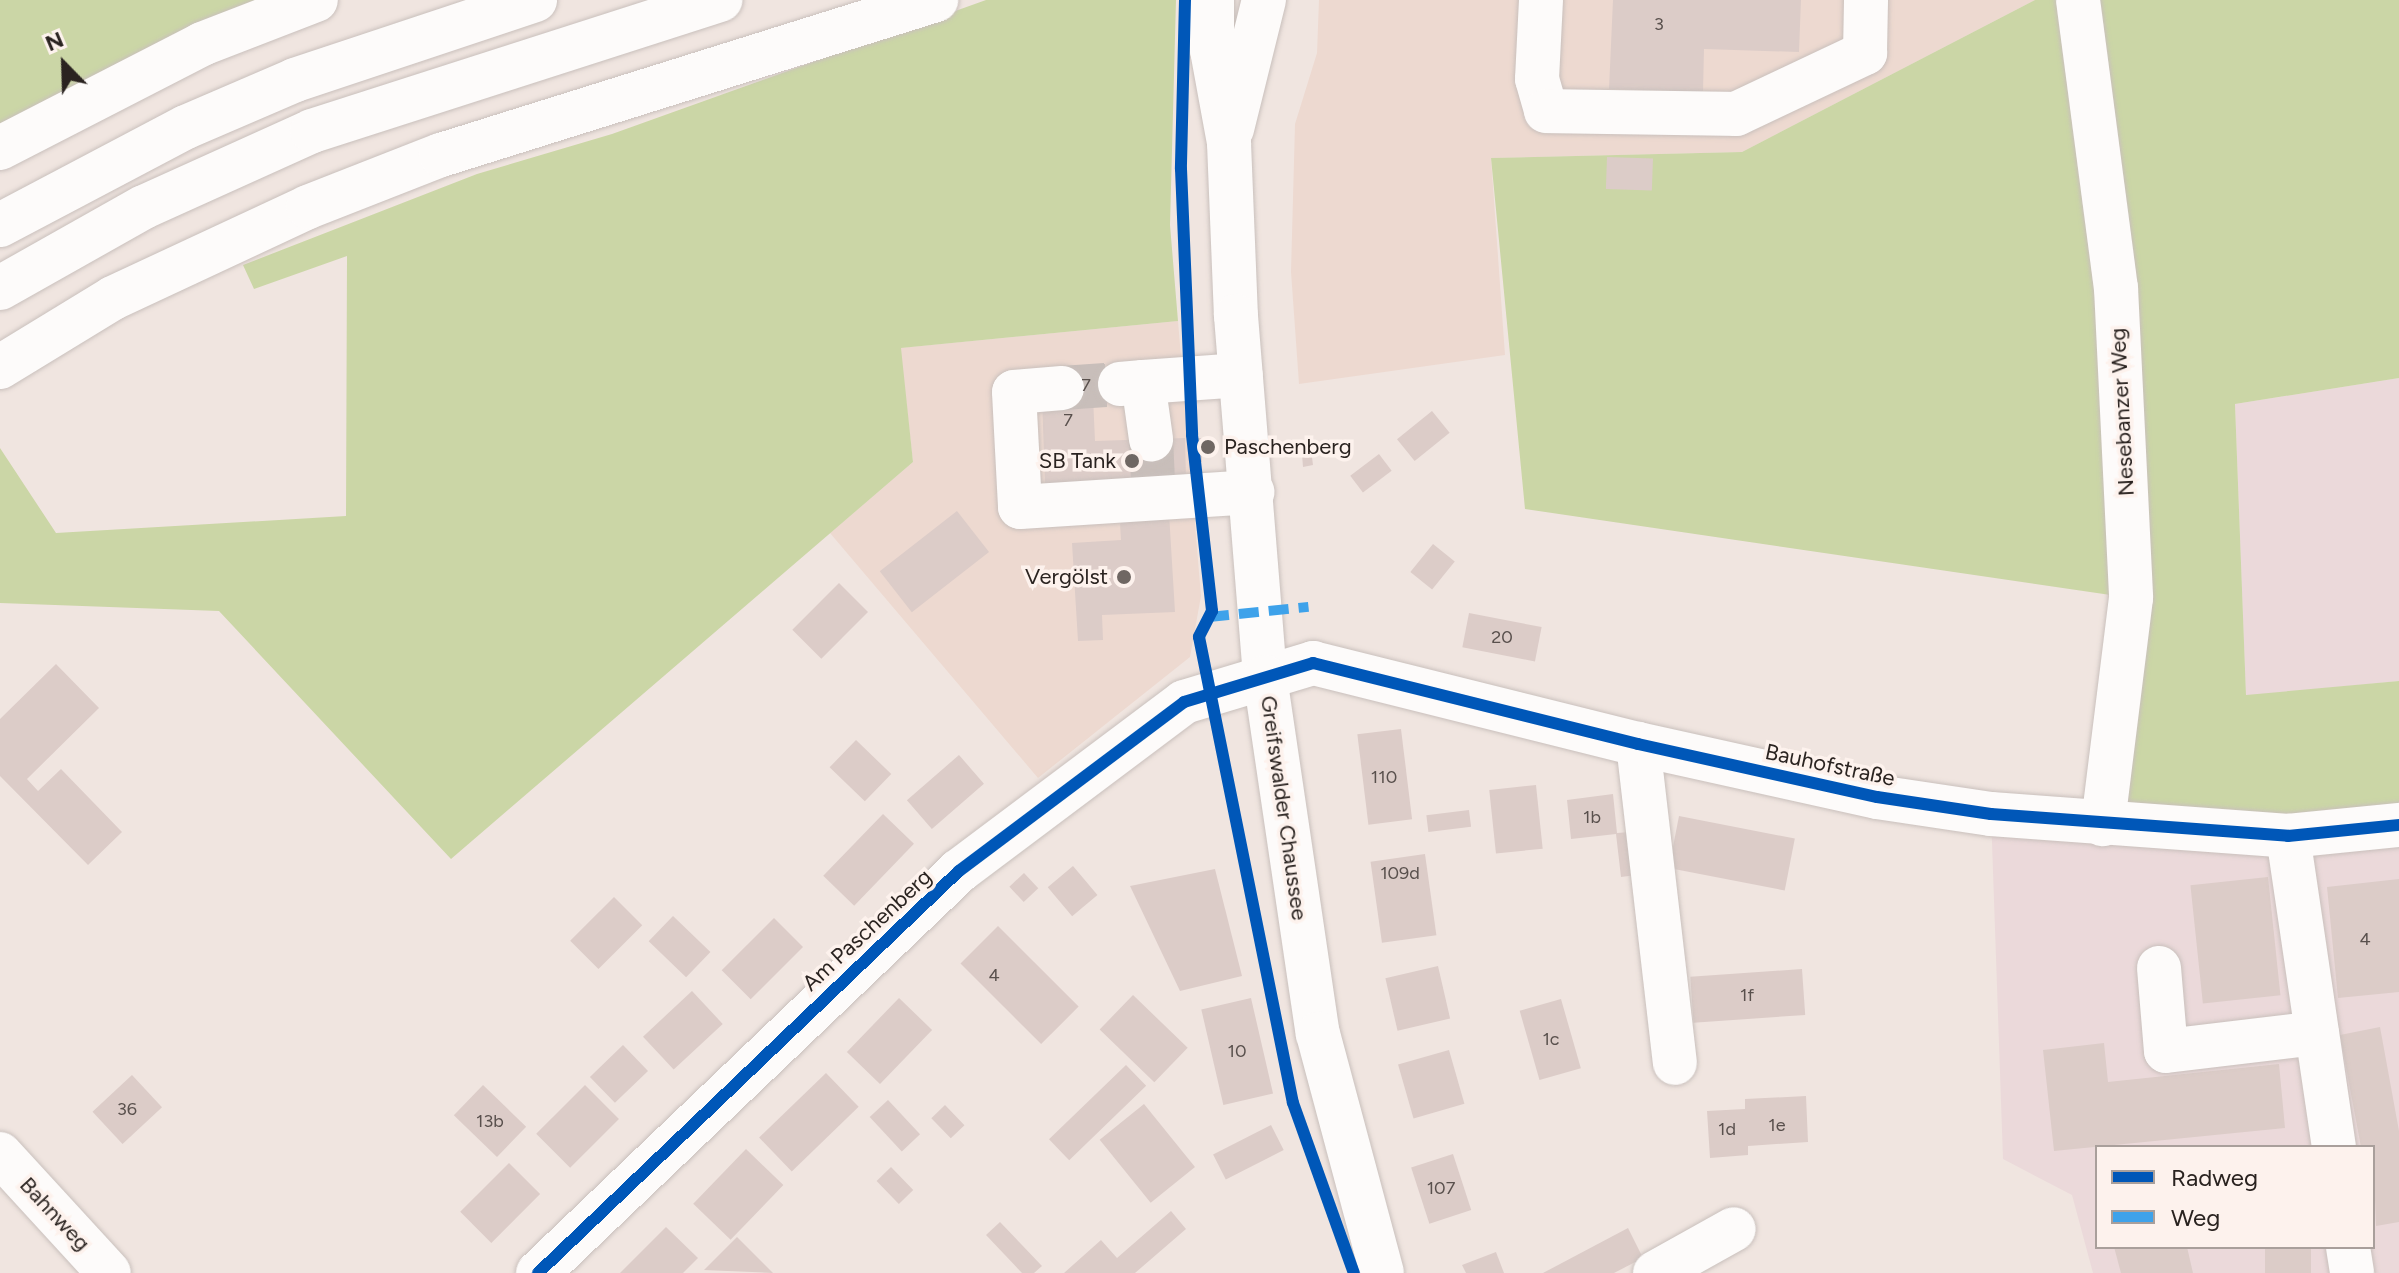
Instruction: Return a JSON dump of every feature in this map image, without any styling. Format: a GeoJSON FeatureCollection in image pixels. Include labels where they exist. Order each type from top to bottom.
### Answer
{"type":"FeatureCollection","features":[{"type":"Feature","properties":{"kind":"main road"},"geometry":{"type":"LineString","coordinates":[[0,148],[202,44],[316,0]]}},
{"type":"Feature","properties":{"kind":"main road"},"geometry":{"type":"LineString","coordinates":[[0,225],[186,127],[402,42],[535,0]]}},
{"type":"Feature","properties":{"kind":"main road"},"geometry":{"type":"LineString","coordinates":[[0,288],[202,179],[420,93],[720,0]]}},
{"type":"Feature","properties":{"kind":"main road"},"geometry":{"type":"LineString","coordinates":[[4,377],[113,298],[229,240],[441,155],[936,0]]}},
{"type":"Feature","properties":{"kind":"main road","name":"Greifswalder Chaussee"},"geometry":{"type":"LineString","coordinates":[[1212,0],[1212,50],[1229,143],[1241,375],[1253,492],[1265,677],[1318,1034],[1382,1273]]}},
{"type":"Feature","properties":{"kind":"main road","name":"Greifswalder Chaussee"},"geometry":{"type":"LineString","coordinates":[[1229,143],[1264,0]]}},
{"type":"Feature","properties":{"kind":"main road"},"geometry":{"type":"LineString","coordinates":[[1541,0],[1537,79],[1546,111],[1736,114],[1865,53],[1866,0]]}},
{"type":"Feature","properties":{"kind":"main road","name":"Nesebanzer Weg"},"geometry":{"type":"LineString","coordinates":[[2078,0],[2116,288],[2131,598],[2103,824]]}},
{"type":"Feature","properties":{"kind":"main road"},"geometry":{"type":"LineString","coordinates":[[1153,473],[1131,383],[1241,375]]}},
{"type":"Feature","properties":{"kind":"main road"},"geometry":{"type":"LineString","coordinates":[[1062,388],[1014,392],[1020,507],[1153,473],[1253,492]]}},
{"type":"Feature","properties":{"kind":"main road","name":"Bauhofstraße"},"geometry":{"type":"LineString","coordinates":[[1265,677],[1313,663],[1638,744],[1877,797],[2103,824],[2288,836],[2399,825]]}},
{"type":"Feature","properties":{"kind":"main road","name":"Am Paschenberg"},"geometry":{"type":"LineString","coordinates":[[538,1273],[959,871],[1154,720],[1207,693],[1265,677]]}},
{"type":"Feature","properties":{"kind":"main road"},"geometry":{"type":"LineString","coordinates":[[1638,744],[1675,1063]]}},
{"type":"Feature","properties":{"kind":"main road"},"geometry":{"type":"LineString","coordinates":[[2288,836],[2334,1145]]}},
{"type":"Feature","properties":{"kind":"main road"},"geometry":{"type":"LineString","coordinates":[[2159,968],[2166,1051],[2317,1033]]}},
{"type":"Feature","properties":{"kind":"main road","name":"Bahnweg"},"geometry":{"type":"LineString","coordinates":[[0,1154],[109,1273]]}},
{"type":"Feature","properties":{"kind":"main road"},"geometry":{"type":"LineString","coordinates":[[1655,1273],[1734,1229]]}},
{"type":"Feature","properties":{"kind":"shaded area"},"geometry":{"type":"Polygon","coordinates":[[[1319,0],[2035,0],[1742,152],[1491,158],[1505,355],[1299,384],[1291,272],[1295,124],[1317,53],[1319,0]]]}},
{"type":"Feature","properties":{"kind":"shaded area"},"geometry":{"type":"Polygon","coordinates":[[[1178,321],[1201,596],[1190,657],[1038,778],[830,533],[913,462],[900,348],[1178,321]]]}},
{"type":"Feature","properties":{"kind":"shaded area"},"geometry":{"type":"Polygon","coordinates":[[[2399,378],[2399,681],[2246,696],[2235,404],[2399,378]]]}},
{"type":"Feature","properties":{"kind":"shaded area"},"geometry":{"type":"Polygon","coordinates":[[[1991,814],[2399,825],[2399,1273],[2093,1273],[2072,1195],[2003,1159],[1991,814]]]}},
{"type":"Feature","properties":{"kind":"green space"},"geometry":{"type":"Polygon","coordinates":[[[0,0],[316,0],[0,148],[0,0]]]}},
{"type":"Feature","properties":{"kind":"green space"},"geometry":{"type":"Polygon","coordinates":[[[986,0],[1176,0],[1170,225],[1178,321],[901,348],[913,462],[451,859],[219,611],[0,603],[0,448],[56,533],[346,516],[347,256],[254,289],[243,265],[477,174],[612,134],[986,0]]]}},
{"type":"Feature","properties":{"kind":"green space"},"geometry":{"type":"Polygon","coordinates":[[[2035,0],[2399,0],[2399,378],[2235,404],[2246,695],[2399,681],[2399,825],[2103,824],[2131,598],[1525,509],[1491,158],[1742,152],[2035,0]]]}},
{"type":"Feature","properties":{"kind":"building"},"geometry":{"type":"Polygon","coordinates":[[[1613,0],[1801,0],[1799,52],[1704,49],[1703,92],[1609,89],[1613,0]]]}},
{"type":"Feature","properties":{"kind":"building"},"geometry":{"type":"Polygon","coordinates":[[[1607,157],[1653,159],[1652,191],[1606,189],[1607,157]]]}},
{"type":"Feature","properties":{"kind":"building"},"geometry":{"type":"Polygon","coordinates":[[[1119,369],[1120,396],[1093,397],[1095,441],[1185,438],[1186,479],[1045,484],[1042,398],[1062,371],[1119,369]]]}},
{"type":"Feature","properties":{"kind":"building"},"geometry":{"type":"Polygon","coordinates":[[[1432,411],[1450,433],[1415,461],[1397,439],[1432,411]]]}},
{"type":"Feature","properties":{"kind":"building"},"geometry":{"type":"Polygon","coordinates":[[[1194,438],[1202,438],[1202,462],[1194,462],[1194,438]]]}},
{"type":"Feature","properties":{"kind":"building"},"geometry":{"type":"Polygon","coordinates":[[[1310,441],[1313,465],[1303,467],[1301,442],[1310,441]]]}},
{"type":"Feature","properties":{"kind":"building"},"geometry":{"type":"Polygon","coordinates":[[[1379,454],[1392,471],[1363,492],[1350,476],[1379,454]]]}},
{"type":"Feature","properties":{"kind":"building"},"geometry":{"type":"Polygon","coordinates":[[[957,511],[989,552],[912,612],[880,571],[957,511]]]}},
{"type":"Feature","properties":{"kind":"building","name":"Vergölst"},"geometry":{"type":"Polygon","coordinates":[[[1169,513],[1175,612],[1102,615],[1103,640],[1078,641],[1072,543],[1121,540],[1120,524],[1127,516],[1169,513]]]}},
{"type":"Feature","properties":{"kind":"building"},"geometry":{"type":"Polygon","coordinates":[[[1433,544],[1455,562],[1432,590],[1410,572],[1433,544]]]}},
{"type":"Feature","properties":{"kind":"building"},"geometry":{"type":"Polygon","coordinates":[[[839,583],[868,612],[821,659],[792,630],[839,583]]]}},
{"type":"Feature","properties":{"kind":"building"},"geometry":{"type":"Polygon","coordinates":[[[1469,613],[1542,627],[1535,661],[1462,647],[1469,613]]]}},
{"type":"Feature","properties":{"kind":"building"},"geometry":{"type":"Polygon","coordinates":[[[56,664],[99,708],[27,779],[38,791],[61,769],[122,832],[88,865],[0,776],[0,719],[56,664]]]}},
{"type":"Feature","properties":{"kind":"building"},"geometry":{"type":"Polygon","coordinates":[[[1401,729],[1412,819],[1368,825],[1357,734],[1401,729]]]}},
{"type":"Feature","properties":{"kind":"building"},"geometry":{"type":"Polygon","coordinates":[[[856,740],[891,774],[865,801],[830,767],[856,740]]]}},
{"type":"Feature","properties":{"kind":"building"},"geometry":{"type":"Polygon","coordinates":[[[959,755],[984,784],[932,829],[907,800],[959,755]]]}},
{"type":"Feature","properties":{"kind":"building"},"geometry":{"type":"Polygon","coordinates":[[[1536,785],[1543,849],[1496,854],[1489,790],[1536,785]]]}},
{"type":"Feature","properties":{"kind":"building"},"geometry":{"type":"Polygon","coordinates":[[[1613,794],[1617,833],[1631,832],[1636,875],[1621,877],[1616,834],[1571,839],[1567,800],[1613,794]]]}},
{"type":"Feature","properties":{"kind":"building"},"geometry":{"type":"Polygon","coordinates":[[[1469,810],[1471,827],[1428,832],[1426,815],[1469,810]]]}},
{"type":"Feature","properties":{"kind":"building"},"geometry":{"type":"Polygon","coordinates":[[[883,814],[914,844],[854,906],[823,876],[883,814]]]}},
{"type":"Feature","properties":{"kind":"building"},"geometry":{"type":"Polygon","coordinates":[[[1679,816],[1795,839],[1785,891],[1669,868],[1679,816]]]}},
{"type":"Feature","properties":{"kind":"building"},"geometry":{"type":"Polygon","coordinates":[[[1425,854],[1436,935],[1382,943],[1371,862],[1425,854]]]}},
{"type":"Feature","properties":{"kind":"building"},"geometry":{"type":"Polygon","coordinates":[[[1073,866],[1097,895],[1072,916],[1048,887],[1073,866]]]}},
{"type":"Feature","properties":{"kind":"building"},"geometry":{"type":"Polygon","coordinates":[[[1215,869],[1242,976],[1180,991],[1130,886],[1215,869]]]}},
{"type":"Feature","properties":{"kind":"building"},"geometry":{"type":"Polygon","coordinates":[[[1024,873],[1038,888],[1024,902],[1009,887],[1024,873]]]}},
{"type":"Feature","properties":{"kind":"building"},"geometry":{"type":"Polygon","coordinates":[[[2268,877],[2280,995],[2203,1004],[2190,885],[2268,877]]]}},
{"type":"Feature","properties":{"kind":"building"},"geometry":{"type":"Polygon","coordinates":[[[2399,879],[2399,992],[2338,998],[2327,887],[2399,879]]]}},
{"type":"Feature","properties":{"kind":"building"},"geometry":{"type":"Polygon","coordinates":[[[614,897],[642,925],[598,969],[570,941],[614,897]]]}},
{"type":"Feature","properties":{"kind":"building"},"geometry":{"type":"Polygon","coordinates":[[[673,916],[710,952],[686,977],[649,941],[673,916]]]}},
{"type":"Feature","properties":{"kind":"building"},"geometry":{"type":"Polygon","coordinates":[[[774,918],[803,947],[751,999],[722,970],[774,918]]]}},
{"type":"Feature","properties":{"kind":"building"},"geometry":{"type":"Polygon","coordinates":[[[998,926],[1079,1007],[1041,1044],[961,963],[998,926]]]}},
{"type":"Feature","properties":{"kind":"building"},"geometry":{"type":"Polygon","coordinates":[[[1438,966],[1450,1019],[1398,1031],[1385,978],[1438,966]]]}},
{"type":"Feature","properties":{"kind":"building"},"geometry":{"type":"Polygon","coordinates":[[[1802,969],[1805,1015],[1693,1023],[1690,977],[1802,969]]]}},
{"type":"Feature","properties":{"kind":"building"},"geometry":{"type":"Polygon","coordinates":[[[692,991],[723,1024],[674,1070],[643,1037],[692,991]]]}},
{"type":"Feature","properties":{"kind":"building"},"geometry":{"type":"Polygon","coordinates":[[[1133,995],[1188,1048],[1154,1082],[1100,1030],[1133,995]]]}},
{"type":"Feature","properties":{"kind":"building"},"geometry":{"type":"Polygon","coordinates":[[[899,998],[932,1030],[880,1084],[847,1052],[899,998]]]}},
{"type":"Feature","properties":{"kind":"building"},"geometry":{"type":"Polygon","coordinates":[[[1251,998],[1273,1093],[1223,1105],[1201,1009],[1251,998]]]}},
{"type":"Feature","properties":{"kind":"building"},"geometry":{"type":"Polygon","coordinates":[[[1561,999],[1581,1068],[1540,1080],[1520,1011],[1561,999]]]}},
{"type":"Feature","properties":{"kind":"building"},"geometry":{"type":"Polygon","coordinates":[[[2380,1027],[2399,1131],[2399,1222],[2376,1226],[2375,1145],[2361,1145],[2340,1035],[2380,1027]]]}},
{"type":"Feature","properties":{"kind":"building"},"geometry":{"type":"Polygon","coordinates":[[[2104,1043],[2108,1082],[2279,1064],[2285,1128],[2054,1151],[2043,1050],[2104,1043]]]}},
{"type":"Feature","properties":{"kind":"building"},"geometry":{"type":"Polygon","coordinates":[[[623,1045],[648,1071],[615,1103],[590,1077],[623,1045]]]}},
{"type":"Feature","properties":{"kind":"building"},"geometry":{"type":"Polygon","coordinates":[[[1449,1050],[1464,1104],[1413,1118],[1398,1065],[1449,1050]]]}},
{"type":"Feature","properties":{"kind":"building"},"geometry":{"type":"Polygon","coordinates":[[[1126,1065],[1146,1086],[1069,1160],[1049,1139],[1126,1065]]]}},
{"type":"Feature","properties":{"kind":"building"},"geometry":{"type":"Polygon","coordinates":[[[826,1073],[859,1107],[792,1171],[759,1138],[826,1073]]]}},
{"type":"Feature","properties":{"kind":"building"},"geometry":{"type":"Polygon","coordinates":[[[132,1075],[162,1107],[123,1144],[93,1112],[132,1075]]]}},
{"type":"Feature","properties":{"kind":"building"},"geometry":{"type":"Polygon","coordinates":[[[483,1085],[526,1127],[497,1157],[454,1115],[483,1085]]]}},
{"type":"Feature","properties":{"kind":"building"},"geometry":{"type":"Polygon","coordinates":[[[585,1085],[619,1119],[570,1168],[536,1134],[585,1085]]]}},
{"type":"Feature","properties":{"kind":"building"},"geometry":{"type":"Polygon","coordinates":[[[1806,1096],[1808,1142],[1748,1146],[1748,1155],[1710,1158],[1707,1111],[1745,1109],[1745,1099],[1806,1096]]]}},
{"type":"Feature","properties":{"kind":"building"},"geometry":{"type":"Polygon","coordinates":[[[888,1100],[920,1134],[902,1151],[870,1117],[888,1100]]]}},
{"type":"Feature","properties":{"kind":"building"},"geometry":{"type":"Polygon","coordinates":[[[1144,1104],[1195,1167],[1151,1203],[1100,1140],[1144,1104]]]}},
{"type":"Feature","properties":{"kind":"building"},"geometry":{"type":"Polygon","coordinates":[[[945,1105],[964,1125],[951,1138],[931,1118],[945,1105]]]}},
{"type":"Feature","properties":{"kind":"building"},"geometry":{"type":"Polygon","coordinates":[[[1271,1125],[1284,1150],[1226,1179],[1213,1155],[1271,1125]]]}},
{"type":"Feature","properties":{"kind":"building"},"geometry":{"type":"Polygon","coordinates":[[[746,1149],[783,1185],[731,1240],[693,1204],[746,1149]]]}},
{"type":"Feature","properties":{"kind":"building"},"geometry":{"type":"Polygon","coordinates":[[[1453,1154],[1471,1210],[1429,1224],[1411,1168],[1453,1154]]]}},
{"type":"Feature","properties":{"kind":"building"},"geometry":{"type":"Polygon","coordinates":[[[509,1163],[540,1194],[491,1243],[460,1212],[509,1163]]]}},
{"type":"Feature","properties":{"kind":"building"},"geometry":{"type":"Polygon","coordinates":[[[891,1167],[913,1190],[899,1204],[877,1181],[891,1167]]]}},
{"type":"Feature","properties":{"kind":"building"},"geometry":{"type":"Polygon","coordinates":[[[1171,1211],[1186,1229],[1135,1273],[1064,1273],[1101,1240],[1117,1258],[1171,1211]]]}},
{"type":"Feature","properties":{"kind":"building"},"geometry":{"type":"Polygon","coordinates":[[[1000,1222],[1042,1266],[1034,1273],[1022,1273],[986,1235],[1000,1222]]]}},
{"type":"Feature","properties":{"kind":"building"},"geometry":{"type":"Polygon","coordinates":[[[666,1227],[698,1258],[683,1273],[620,1273],[666,1227]]]}},
{"type":"Feature","properties":{"kind":"building"},"geometry":{"type":"Polygon","coordinates":[[[1628,1228],[1643,1258],[1614,1273],[1543,1273],[1628,1228]]]}},
{"type":"Feature","properties":{"kind":"building"},"geometry":{"type":"Polygon","coordinates":[[[737,1237],[773,1273],[704,1270],[737,1237]]]}},
{"type":"Feature","properties":{"kind":"building"},"geometry":{"type":"Polygon","coordinates":[[[2115,1249],[2187,1249],[2193,1273],[2121,1273],[2115,1249]]]}},
{"type":"Feature","properties":{"kind":"building"},"geometry":{"type":"Polygon","coordinates":[[[2265,1249],[2311,1249],[2311,1273],[2265,1273],[2265,1249]]]}},
{"type":"Feature","properties":{"kind":"building"},"geometry":{"type":"Polygon","coordinates":[[[1496,1252],[1504,1273],[1466,1273],[1462,1265],[1496,1252]]]}},
{"type":"Feature","properties":{"kind":"tunnel"},"geometry":{"type":"LineString","coordinates":[[1062,388],[1120,384]]}},
{"type":"Feature","properties":{"kind":"tunnel"},"geometry":{"type":"LineString","coordinates":[[1151,439],[1153,480]]}},
{"type":"Feature","properties":{"kind":"marked path"},"geometry":{"type":"LineString","coordinates":[[1209,617],[1308,607]]}},
{"type":"Feature","properties":{"kind":"cycle path"},"geometry":{"type":"LineString","coordinates":[[1185,0],[1181,169],[1192,435],[1212,611],[1199,637],[1293,1103],[1354,1273]]}},
{"type":"Feature","properties":{"kind":"cycle path"},"geometry":{"type":"LineString","coordinates":[[538,1273],[959,871],[1184,702],[1313,663],[1638,744],[1877,797],[1991,814],[2288,836],[2399,825]]}},
{"type":"Feature","properties":{"kind":"place","name":"Paschenberg"},"geometry":{"type":"Point","coordinates":[1208,447]}},
{"type":"Feature","properties":{"kind":"place","name":"SB Tank"},"geometry":{"type":"Point","coordinates":[1132,461]}},
{"type":"Feature","properties":{"kind":"place","name":"Vergölst"},"geometry":{"type":"Point","coordinates":[1124,577]}}]}
